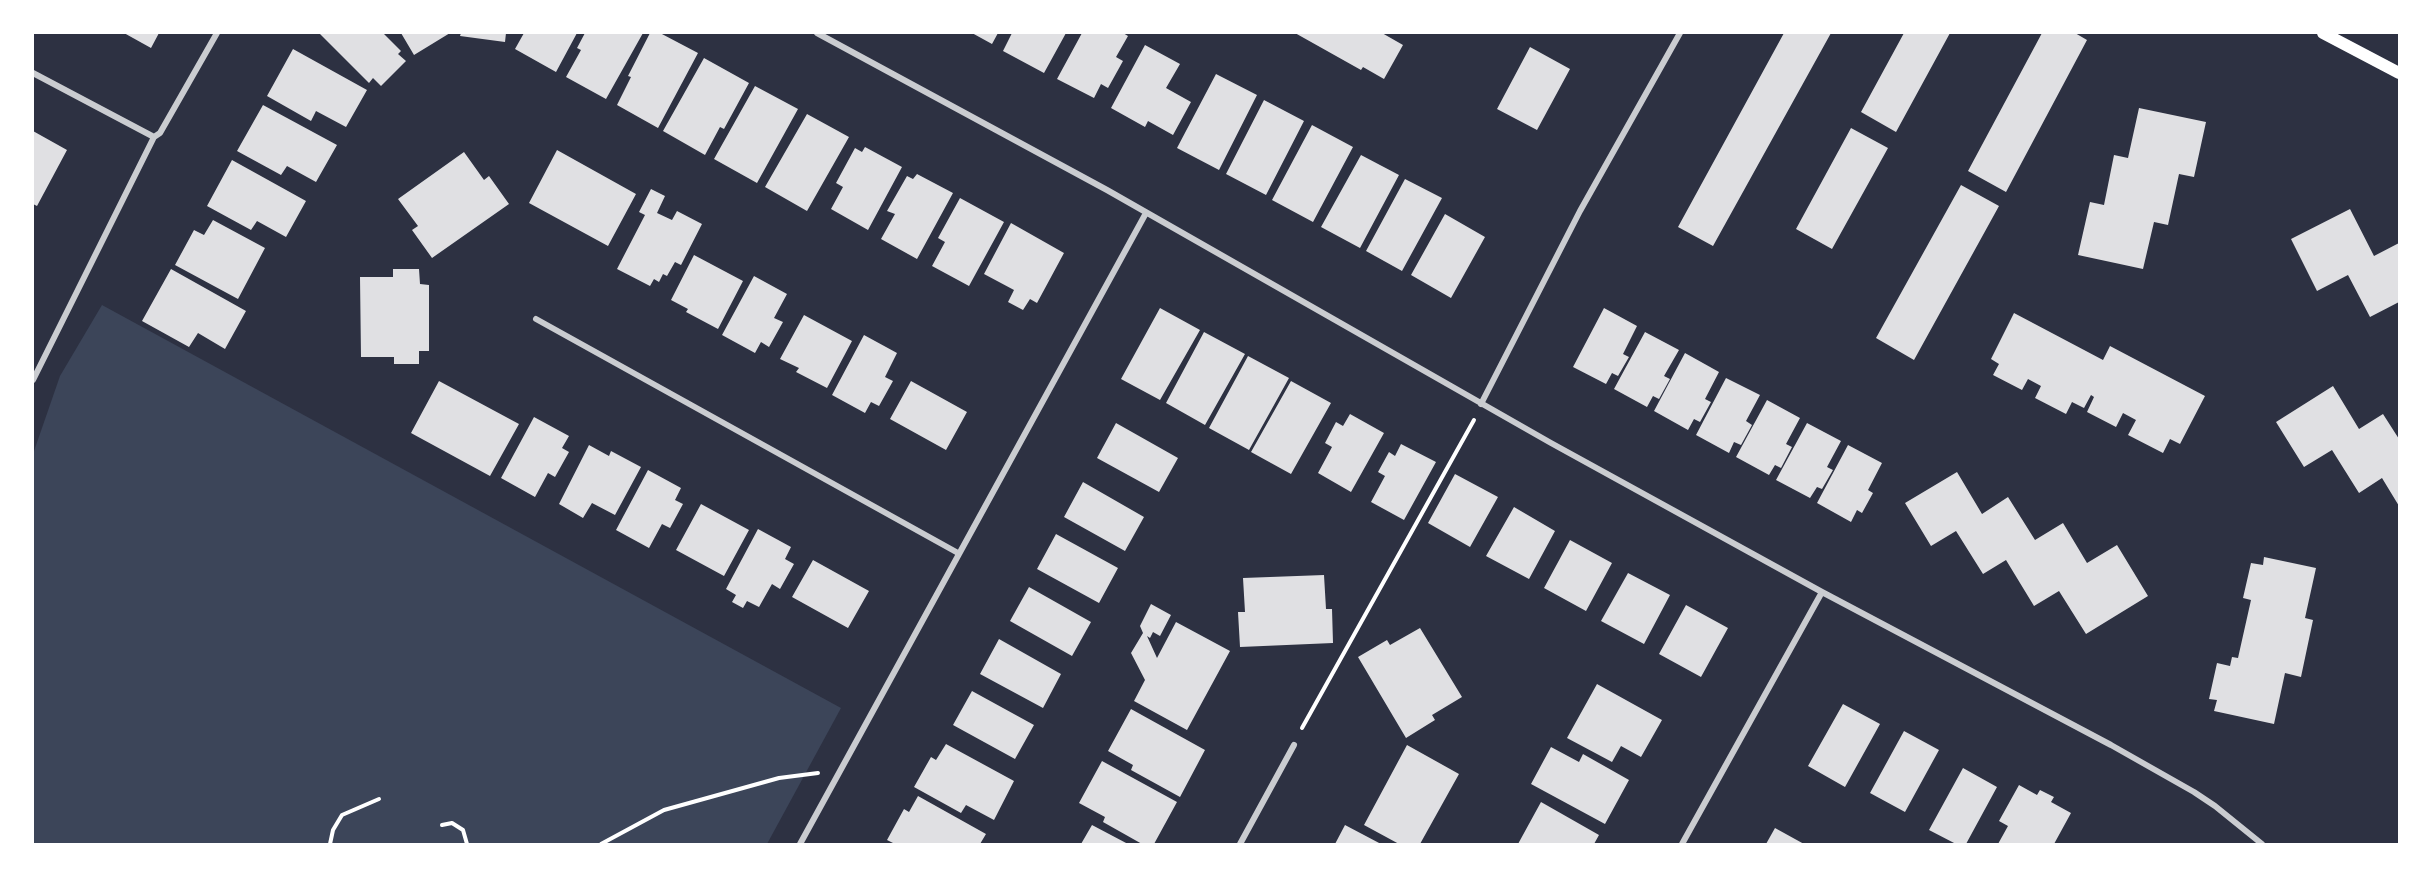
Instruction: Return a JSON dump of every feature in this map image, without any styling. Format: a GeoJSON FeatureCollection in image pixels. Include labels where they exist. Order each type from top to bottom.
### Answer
{"type":"FeatureCollection","features":[{"type":"Feature","properties":{"kind":"main road"},"geometry":{"type":"LineString","coordinates":[[2323,33],[2399,73]]}},
{"type":"Feature","properties":{"kind":"street"},"geometry":{"type":"LineString","coordinates":[[33,380],[154,137],[160,133],[217,33]]}},
{"type":"Feature","properties":{"kind":"street"},"geometry":{"type":"LineString","coordinates":[[817,33],[1146,213],[1481,404],[1822,592],[2111,745],[2194,792],[2262,844]]}},
{"type":"Feature","properties":{"kind":"street"},"geometry":{"type":"LineString","coordinates":[[1481,404],[1580,211],[1680,33]]}},
{"type":"Feature","properties":{"kind":"street"},"geometry":{"type":"LineString","coordinates":[[33,73],[154,137]]}},
{"type":"Feature","properties":{"kind":"street"},"geometry":{"type":"LineString","coordinates":[[800,844],[1146,213]]}},
{"type":"Feature","properties":{"kind":"street"},"geometry":{"type":"LineString","coordinates":[[536,319],[958,553]]}},
{"type":"Feature","properties":{"kind":"street"},"geometry":{"type":"LineString","coordinates":[[1682,844],[1822,592]]}},
{"type":"Feature","properties":{"kind":"street"},"geometry":{"type":"LineString","coordinates":[[1240,844],[1294,745]]}},
{"type":"Feature","properties":{"kind":"path"},"geometry":{"type":"LineString","coordinates":[[1294,745],[1481,404]]}},
{"type":"Feature","properties":{"kind":"path"},"geometry":{"type":"LineString","coordinates":[[601,844],[664,810],[779,778],[840,771]]}},
{"type":"Feature","properties":{"kind":"path"},"geometry":{"type":"LineString","coordinates":[[330,844],[333,830],[342,815],[379,799]]}},
{"type":"Feature","properties":{"kind":"path"},"geometry":{"type":"LineString","coordinates":[[442,825],[452,823],[464,830],[467,844]]}},
{"type":"Feature","properties":{"kind":"shaded area"},"geometry":{"type":"Polygon","coordinates":[[[102,305],[841,708],[767,844],[33,844],[33,454],[60,376],[102,305]]]}},
{"type":"Feature","properties":{"kind":"building"},"geometry":{"type":"Polygon","coordinates":[[[124,33],[159,33],[151,48],[124,33]]]}},
{"type":"Feature","properties":{"kind":"building"},"geometry":{"type":"Polygon","coordinates":[[[319,33],[383,33],[401,51],[398,54],[406,61],[381,86],[373,78],[369,83],[319,33]]]}},
{"type":"Feature","properties":{"kind":"building"},"geometry":{"type":"Polygon","coordinates":[[[401,33],[450,33],[414,55],[401,33]]]}},
{"type":"Feature","properties":{"kind":"building"},"geometry":{"type":"Polygon","coordinates":[[[461,33],[506,33],[505,42],[460,36],[461,33]]]}},
{"type":"Feature","properties":{"kind":"building"},"geometry":{"type":"Polygon","coordinates":[[[524,33],[577,33],[556,72],[515,49],[524,33]]]}},
{"type":"Feature","properties":{"kind":"building"},"geometry":{"type":"Polygon","coordinates":[[[585,33],[643,33],[606,99],[566,77],[581,50],[577,48],[585,33]]]}},
{"type":"Feature","properties":{"kind":"building"},"geometry":{"type":"Polygon","coordinates":[[[650,33],[660,33],[698,53],[658,128],[617,105],[631,77],[628,76],[650,33]]]}},
{"type":"Feature","properties":{"kind":"building"},"geometry":{"type":"Polygon","coordinates":[[[972,33],[998,33],[992,44],[972,33]]]}},
{"type":"Feature","properties":{"kind":"building"},"geometry":{"type":"Polygon","coordinates":[[[1012,33],[1066,33],[1044,73],[1003,51],[1012,33]]]}},
{"type":"Feature","properties":{"kind":"building"},"geometry":{"type":"Polygon","coordinates":[[[1082,33],[1123,33],[1128,36],[1116,57],[1123,61],[1108,88],[1101,84],[1094,98],[1057,79],[1082,33]]]}},
{"type":"Feature","properties":{"kind":"building"},"geometry":{"type":"Polygon","coordinates":[[[1295,33],[1382,33],[1403,45],[1384,79],[1363,67],[1361,70],[1295,33]]]}},
{"type":"Feature","properties":{"kind":"building"},"geometry":{"type":"Polygon","coordinates":[[[1784,33],[1831,33],[1713,246],[1678,227],[1784,33]]]}},
{"type":"Feature","properties":{"kind":"building"},"geometry":{"type":"Polygon","coordinates":[[[1904,33],[1950,33],[1896,132],[1861,112],[1904,33]]]}},
{"type":"Feature","properties":{"kind":"building"},"geometry":{"type":"Polygon","coordinates":[[[2042,33],[2075,33],[2087,40],[2006,192],[1968,171],[2042,33]]]}},
{"type":"Feature","properties":{"kind":"building"},"geometry":{"type":"Polygon","coordinates":[[[1145,45],[1180,64],[1166,88],[1191,102],[1173,135],[1148,121],[1145,127],[1111,108],[1145,45]]]}},
{"type":"Feature","properties":{"kind":"building"},"geometry":{"type":"Polygon","coordinates":[[[1530,47],[1570,69],[1537,130],[1497,109],[1530,47]]]}},
{"type":"Feature","properties":{"kind":"building"},"geometry":{"type":"Polygon","coordinates":[[[293,49],[367,90],[346,127],[316,111],[311,121],[267,96],[293,49]]]}},
{"type":"Feature","properties":{"kind":"building"},"geometry":{"type":"Polygon","coordinates":[[[704,58],[749,83],[724,129],[720,127],[705,155],[663,131],[704,58]]]}},
{"type":"Feature","properties":{"kind":"building"},"geometry":{"type":"Polygon","coordinates":[[[1216,74],[1257,95],[1219,170],[1177,148],[1216,74]]]}},
{"type":"Feature","properties":{"kind":"building"},"geometry":{"type":"Polygon","coordinates":[[[755,86],[798,109],[757,183],[714,159],[755,86]]]}},
{"type":"Feature","properties":{"kind":"building"},"geometry":{"type":"Polygon","coordinates":[[[1264,100],[1304,121],[1266,195],[1226,174],[1264,100]]]}},
{"type":"Feature","properties":{"kind":"building"},"geometry":{"type":"Polygon","coordinates":[[[263,105],[337,145],[316,182],[287,166],[281,175],[237,151],[263,105]]]}},
{"type":"Feature","properties":{"kind":"building"},"geometry":{"type":"Polygon","coordinates":[[[2139,108],[2206,122],[2194,177],[2179,174],[2168,225],[2154,222],[2143,269],[2078,255],[2090,202],[2104,205],[2114,155],[2128,158],[2139,108]]]}},
{"type":"Feature","properties":{"kind":"building"},"geometry":{"type":"Polygon","coordinates":[[[807,114],[849,137],[807,211],[765,187],[807,114]]]}},
{"type":"Feature","properties":{"kind":"building"},"geometry":{"type":"Polygon","coordinates":[[[1312,125],[1353,147],[1313,222],[1272,200],[1312,125]]]}},
{"type":"Feature","properties":{"kind":"building"},"geometry":{"type":"Polygon","coordinates":[[[1851,128],[1888,148],[1832,249],[1796,229],[1851,128]]]}},
{"type":"Feature","properties":{"kind":"building"},"geometry":{"type":"Polygon","coordinates":[[[33,131],[67,150],[37,206],[33,204],[33,131]]]}},
{"type":"Feature","properties":{"kind":"building"},"geometry":{"type":"Polygon","coordinates":[[[865,147],[902,167],[868,230],[831,209],[843,187],[836,183],[855,148],[862,152],[865,147]]]}},
{"type":"Feature","properties":{"kind":"building"},"geometry":{"type":"Polygon","coordinates":[[[557,150],[636,194],[608,246],[529,203],[557,150]]]}},
{"type":"Feature","properties":{"kind":"building"},"geometry":{"type":"Polygon","coordinates":[[[464,152],[484,180],[489,176],[509,204],[432,258],[412,230],[418,226],[398,199],[464,152]]]}},
{"type":"Feature","properties":{"kind":"building"},"geometry":{"type":"Polygon","coordinates":[[[1361,155],[1399,175],[1360,248],[1321,227],[1361,155]]]}},
{"type":"Feature","properties":{"kind":"building"},"geometry":{"type":"Polygon","coordinates":[[[232,160],[306,201],[286,237],[257,221],[251,230],[207,206],[232,160]]]}},
{"type":"Feature","properties":{"kind":"building"},"geometry":{"type":"Polygon","coordinates":[[[917,174],[953,193],[917,259],[881,239],[895,214],[887,211],[907,176],[913,179],[917,174]]]}},
{"type":"Feature","properties":{"kind":"building"},"geometry":{"type":"Polygon","coordinates":[[[1405,179],[1442,198],[1402,271],[1366,251],[1405,179]]]}},
{"type":"Feature","properties":{"kind":"building"},"geometry":{"type":"Polygon","coordinates":[[[1961,185],[1999,206],[1914,360],[1876,338],[1961,185]]]}},
{"type":"Feature","properties":{"kind":"building"},"geometry":{"type":"Polygon","coordinates":[[[651,189],[665,196],[657,213],[672,220],[677,211],[702,224],[681,265],[675,262],[667,276],[663,274],[659,282],[654,279],[650,286],[617,269],[645,215],[639,212],[651,189]]]}},
{"type":"Feature","properties":{"kind":"building"},"geometry":{"type":"Polygon","coordinates":[[[960,198],[1004,222],[969,286],[932,266],[945,242],[938,238],[960,198]]]}},
{"type":"Feature","properties":{"kind":"building"},"geometry":{"type":"Polygon","coordinates":[[[2350,209],[2374,256],[2399,243],[2399,302],[2370,317],[2348,275],[2317,291],[2291,239],[2350,209]]]}},
{"type":"Feature","properties":{"kind":"building"},"geometry":{"type":"Polygon","coordinates":[[[1445,214],[1485,237],[1451,298],[1411,275],[1445,214]]]}},
{"type":"Feature","properties":{"kind":"building"},"geometry":{"type":"Polygon","coordinates":[[[213,220],[265,248],[238,299],[175,265],[194,230],[204,235],[213,220]]]}},
{"type":"Feature","properties":{"kind":"building"},"geometry":{"type":"Polygon","coordinates":[[[1011,223],[1064,253],[1037,303],[1030,299],[1023,310],[1008,302],[1014,290],[984,274],[1011,223]]]}},
{"type":"Feature","properties":{"kind":"building"},"geometry":{"type":"Polygon","coordinates":[[[694,255],[743,281],[718,329],[686,312],[688,309],[671,300],[694,255]]]}},
{"type":"Feature","properties":{"kind":"building"},"geometry":{"type":"Polygon","coordinates":[[[171,269],[246,311],[225,349],[198,333],[189,347],[142,321],[171,269]]]}},
{"type":"Feature","properties":{"kind":"building"},"geometry":{"type":"Polygon","coordinates":[[[393,269],[419,269],[420,284],[429,285],[429,351],[419,351],[419,364],[394,364],[394,357],[361,357],[360,277],[393,277],[393,269]]]}},
{"type":"Feature","properties":{"kind":"building"},"geometry":{"type":"Polygon","coordinates":[[[754,276],[787,294],[774,318],[783,322],[769,347],[761,342],[755,353],[722,335],[754,276]]]}},
{"type":"Feature","properties":{"kind":"building"},"geometry":{"type":"Polygon","coordinates":[[[1160,308],[1200,330],[1160,400],[1121,379],[1160,308]]]}},
{"type":"Feature","properties":{"kind":"building"},"geometry":{"type":"Polygon","coordinates":[[[1604,308],[1637,326],[1623,354],[1629,357],[1618,376],[1612,373],[1606,384],[1573,367],[1604,308]]]}},
{"type":"Feature","properties":{"kind":"building"},"geometry":{"type":"Polygon","coordinates":[[[2014,313],[2103,360],[2110,346],[2205,396],[2180,444],[2170,439],[2163,453],[2128,435],[2136,420],[2123,413],[2116,427],[2087,412],[2094,397],[2091,395],[2084,408],[2072,402],[2066,414],[2035,398],[2041,386],[2028,379],[2022,390],[1993,375],[1999,364],[1991,359],[2014,313]]]}},
{"type":"Feature","properties":{"kind":"building"},"geometry":{"type":"Polygon","coordinates":[[[804,315],[852,341],[827,388],[796,372],[799,368],[780,359],[804,315]]]}},
{"type":"Feature","properties":{"kind":"building"},"geometry":{"type":"Polygon","coordinates":[[[1204,332],[1245,354],[1205,425],[1166,403],[1204,332]]]}},
{"type":"Feature","properties":{"kind":"building"},"geometry":{"type":"Polygon","coordinates":[[[1645,332],[1679,350],[1664,376],[1670,379],[1659,399],[1653,396],[1647,407],[1614,389],[1645,332]]]}},
{"type":"Feature","properties":{"kind":"building"},"geometry":{"type":"Polygon","coordinates":[[[864,335],[897,353],[885,377],[893,381],[879,406],[871,402],[865,413],[832,395],[864,335]]]}},
{"type":"Feature","properties":{"kind":"building"},"geometry":{"type":"Polygon","coordinates":[[[1685,353],[1719,372],[1705,399],[1711,402],[1700,422],[1694,419],[1688,430],[1654,411],[1685,353]]]}},
{"type":"Feature","properties":{"kind":"building"},"geometry":{"type":"Polygon","coordinates":[[[1248,356],[1289,378],[1249,450],[1209,428],[1248,356]]]}},
{"type":"Feature","properties":{"kind":"building"},"geometry":{"type":"Polygon","coordinates":[[[1726,378],[1760,395],[1746,421],[1752,425],[1741,445],[1734,442],[1729,453],[1696,435],[1726,378]]]}},
{"type":"Feature","properties":{"kind":"building"},"geometry":{"type":"Polygon","coordinates":[[[439,381],[519,424],[490,476],[411,433],[439,381]]]}},
{"type":"Feature","properties":{"kind":"building"},"geometry":{"type":"Polygon","coordinates":[[[911,381],[967,412],[946,450],[890,419],[911,381]]]}},
{"type":"Feature","properties":{"kind":"building"},"geometry":{"type":"Polygon","coordinates":[[[1291,381],[1331,403],[1291,474],[1251,452],[1291,381]]]}},
{"type":"Feature","properties":{"kind":"building"},"geometry":{"type":"Polygon","coordinates":[[[2333,386],[2359,429],[2383,414],[2399,439],[2399,506],[2382,478],[2359,493],[2332,450],[2304,467],[2276,422],[2333,386]]]}},
{"type":"Feature","properties":{"kind":"building"},"geometry":{"type":"Polygon","coordinates":[[[1767,400],[1800,418],[1786,444],[1792,447],[1781,468],[1775,465],[1769,475],[1736,457],[1767,400]]]}},
{"type":"Feature","properties":{"kind":"building"},"geometry":{"type":"Polygon","coordinates":[[[1350,414],[1384,433],[1351,492],[1318,473],[1332,447],[1325,443],[1336,422],[1343,426],[1350,414]]]}},
{"type":"Feature","properties":{"kind":"building"},"geometry":{"type":"Polygon","coordinates":[[[534,417],[569,436],[562,448],[569,452],[555,477],[548,473],[535,497],[501,478],[534,417]]]}},
{"type":"Feature","properties":{"kind":"building"},"geometry":{"type":"Polygon","coordinates":[[[1116,423],[1178,458],[1159,492],[1097,458],[1116,423]]]}},
{"type":"Feature","properties":{"kind":"building"},"geometry":{"type":"Polygon","coordinates":[[[1807,423],[1841,441],[1827,467],[1833,470],[1822,489],[1817,487],[1810,498],[1776,480],[1807,423]]]}},
{"type":"Feature","properties":{"kind":"building"},"geometry":{"type":"Polygon","coordinates":[[[1401,444],[1436,462],[1404,520],[1371,502],[1385,476],[1378,472],[1389,452],[1395,456],[1401,444]]]}},
{"type":"Feature","properties":{"kind":"building"},"geometry":{"type":"Polygon","coordinates":[[[589,445],[609,456],[611,451],[641,467],[615,515],[592,503],[583,518],[559,504],[589,445]]]}},
{"type":"Feature","properties":{"kind":"building"},"geometry":{"type":"Polygon","coordinates":[[[1848,445],[1882,463],[1868,490],[1873,493],[1862,513],[1857,510],[1851,522],[1817,503],[1848,445]]]}},
{"type":"Feature","properties":{"kind":"building"},"geometry":{"type":"Polygon","coordinates":[[[648,470],[681,488],[675,500],[683,504],[670,528],[662,524],[649,548],[616,530],[648,470]]]}},
{"type":"Feature","properties":{"kind":"building"},"geometry":{"type":"Polygon","coordinates":[[[1957,472],[1982,514],[2008,497],[2035,540],[2063,523],[2087,563],[2117,545],[2148,596],[2086,634],[2059,591],[2034,606],[2006,560],[1983,574],[1956,531],[1931,546],[1905,503],[1957,472]]]}},
{"type":"Feature","properties":{"kind":"building"},"geometry":{"type":"Polygon","coordinates":[[[1455,474],[1498,497],[1470,547],[1428,523],[1455,474]]]}},
{"type":"Feature","properties":{"kind":"building"},"geometry":{"type":"Polygon","coordinates":[[[1083,482],[1144,517],[1125,551],[1064,517],[1083,482]]]}},
{"type":"Feature","properties":{"kind":"building"},"geometry":{"type":"Polygon","coordinates":[[[701,504],[749,530],[724,576],[676,550],[701,504]]]}},
{"type":"Feature","properties":{"kind":"building"},"geometry":{"type":"Polygon","coordinates":[[[1514,507],[1555,531],[1529,579],[1486,556],[1514,507]]]}},
{"type":"Feature","properties":{"kind":"building"},"geometry":{"type":"Polygon","coordinates":[[[758,529],[791,547],[785,559],[794,564],[780,589],[772,584],[759,607],[747,601],[743,608],[732,602],[736,595],[726,589],[758,529]]]}},
{"type":"Feature","properties":{"kind":"building"},"geometry":{"type":"Polygon","coordinates":[[[1056,534],[1118,568],[1099,603],[1037,569],[1056,534]]]}},
{"type":"Feature","properties":{"kind":"building"},"geometry":{"type":"Polygon","coordinates":[[[1570,540],[1612,563],[1586,611],[1544,588],[1570,540]]]}},
{"type":"Feature","properties":{"kind":"building"},"geometry":{"type":"Polygon","coordinates":[[[2264,557],[2316,568],[2305,618],[2313,620],[2301,677],[2285,673],[2274,724],[2214,711],[2217,700],[2209,699],[2217,663],[2230,666],[2232,657],[2238,658],[2251,600],[2243,598],[2251,563],[2263,565],[2264,557]]]}},
{"type":"Feature","properties":{"kind":"building"},"geometry":{"type":"Polygon","coordinates":[[[813,560],[869,591],[848,628],[792,597],[813,560]]]}},
{"type":"Feature","properties":{"kind":"building"},"geometry":{"type":"Polygon","coordinates":[[[1628,573],[1670,595],[1644,644],[1601,621],[1628,573]]]}},
{"type":"Feature","properties":{"kind":"building"},"geometry":{"type":"Polygon","coordinates":[[[1324,575],[1326,609],[1332,609],[1333,643],[1240,647],[1238,612],[1245,612],[1243,578],[1324,575]]]}},
{"type":"Feature","properties":{"kind":"building"},"geometry":{"type":"Polygon","coordinates":[[[1029,587],[1091,622],[1072,656],[1010,621],[1029,587]]]}},
{"type":"Feature","properties":{"kind":"building"},"geometry":{"type":"Polygon","coordinates":[[[1151,604],[1171,615],[1160,636],[1153,632],[1150,638],[1147,636],[1157,658],[1176,622],[1230,651],[1187,730],[1134,701],[1145,680],[1131,653],[1143,633],[1140,626],[1151,604]]]}},
{"type":"Feature","properties":{"kind":"building"},"geometry":{"type":"Polygon","coordinates":[[[1686,605],[1728,628],[1701,677],[1659,654],[1686,605]]]}},
{"type":"Feature","properties":{"kind":"building"},"geometry":{"type":"Polygon","coordinates":[[[1420,628],[1462,697],[1432,715],[1435,720],[1406,738],[1358,657],[1387,640],[1390,645],[1420,628]]]}},
{"type":"Feature","properties":{"kind":"building"},"geometry":{"type":"Polygon","coordinates":[[[999,639],[1061,674],[1043,708],[980,674],[999,639]]]}},
{"type":"Feature","properties":{"kind":"building"},"geometry":{"type":"Polygon","coordinates":[[[1597,684],[1662,720],[1641,757],[1621,746],[1612,762],[1567,738],[1597,684]]]}},
{"type":"Feature","properties":{"kind":"building"},"geometry":{"type":"Polygon","coordinates":[[[972,691],[1034,725],[1015,759],[953,725],[972,691]]]}},
{"type":"Feature","properties":{"kind":"building"},"geometry":{"type":"Polygon","coordinates":[[[1843,704],[1880,724],[1845,787],[1808,766],[1843,704]]]}},
{"type":"Feature","properties":{"kind":"building"},"geometry":{"type":"Polygon","coordinates":[[[1131,709],[1205,750],[1180,797],[1131,770],[1133,765],[1108,751],[1131,709]]]}},
{"type":"Feature","properties":{"kind":"building"},"geometry":{"type":"Polygon","coordinates":[[[1904,731],[1939,750],[1905,812],[1870,793],[1904,731]]]}},
{"type":"Feature","properties":{"kind":"building"},"geometry":{"type":"Polygon","coordinates":[[[946,744],[1014,781],[994,820],[966,805],[961,813],[914,787],[931,757],[936,760],[946,744]]]}},
{"type":"Feature","properties":{"kind":"building"},"geometry":{"type":"Polygon","coordinates":[[[1407,745],[1459,774],[1420,844],[1399,844],[1364,825],[1407,745]]]}},
{"type":"Feature","properties":{"kind":"building"},"geometry":{"type":"Polygon","coordinates":[[[1551,747],[1579,762],[1583,754],[1629,780],[1605,824],[1531,784],[1551,747]]]}},
{"type":"Feature","properties":{"kind":"building"},"geometry":{"type":"Polygon","coordinates":[[[1102,761],[1177,802],[1154,844],[1142,844],[1103,822],[1105,817],[1079,803],[1102,761]]]}},
{"type":"Feature","properties":{"kind":"building"},"geometry":{"type":"Polygon","coordinates":[[[1963,768],[1997,787],[1966,844],[1956,844],[1929,830],[1963,768]]]}},
{"type":"Feature","properties":{"kind":"building"},"geometry":{"type":"Polygon","coordinates":[[[2019,785],[2037,795],[2040,790],[2054,797],[2051,802],[2071,813],[2054,844],[1998,844],[2008,826],[1999,821],[2019,785]]]}},
{"type":"Feature","properties":{"kind":"building"},"geometry":{"type":"Polygon","coordinates":[[[918,796],[986,834],[980,844],[895,844],[887,840],[904,809],[909,812],[918,796]]]}},
{"type":"Feature","properties":{"kind":"building"},"geometry":{"type":"Polygon","coordinates":[[[1541,802],[1599,835],[1594,844],[1518,844],[1541,802]]]}},
{"type":"Feature","properties":{"kind":"building"},"geometry":{"type":"Polygon","coordinates":[[[1092,825],[1128,844],[1081,844],[1092,825]]]}},
{"type":"Feature","properties":{"kind":"building"},"geometry":{"type":"Polygon","coordinates":[[[1345,825],[1381,844],[1335,844],[1345,825]]]}},
{"type":"Feature","properties":{"kind":"building"},"geometry":{"type":"Polygon","coordinates":[[[1775,828],[1804,844],[1766,844],[1775,828]]]}}]}
